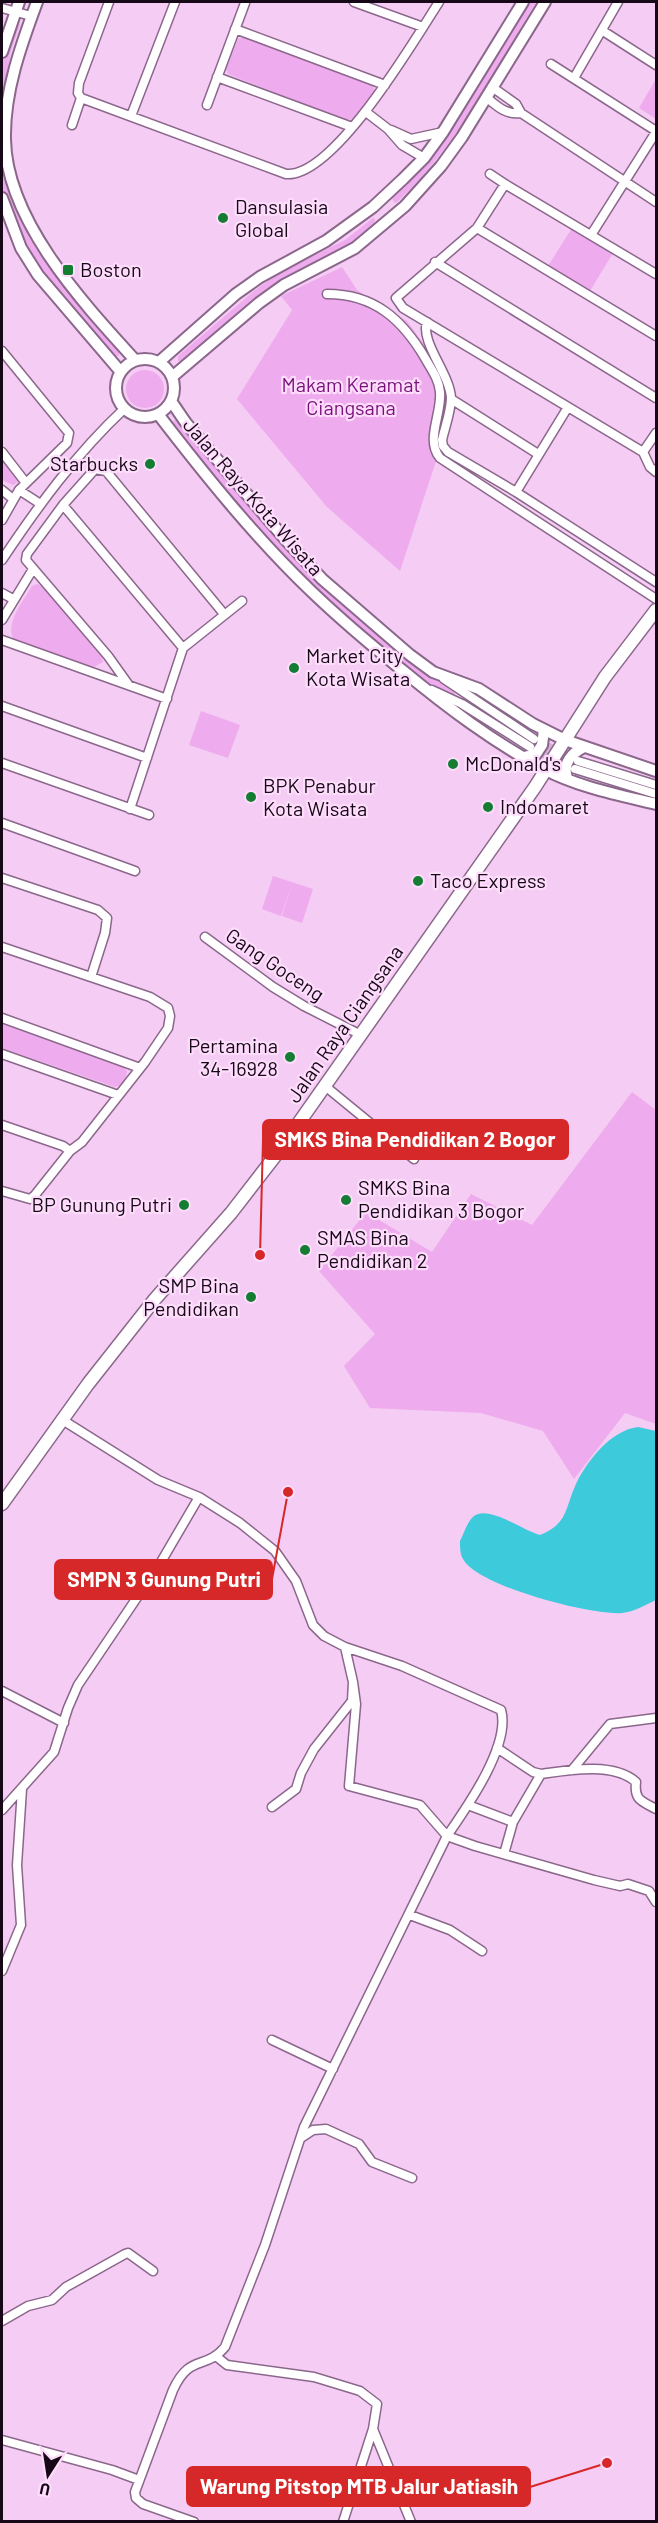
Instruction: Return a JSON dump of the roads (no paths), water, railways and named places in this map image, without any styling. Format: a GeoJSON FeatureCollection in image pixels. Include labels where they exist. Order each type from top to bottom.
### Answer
{"type":"FeatureCollection","features":[{"type":"Feature","properties":{"kind":"main road","name":"Jalan Raya Ciangsana"},"geometry":{"type":"LineString","coordinates":[[2,1504],[60,1419],[155,1299],[231,1212],[279,1151],[546,770],[605,677],[657,610]]}},
{"type":"Feature","properties":{"kind":"street"},"geometry":{"type":"LineString","coordinates":[[37,2],[16,62],[9,96],[5,140],[11,182],[36,236],[52,263],[135,360]]}},
{"type":"Feature","properties":{"kind":"street"},"geometry":{"type":"LineString","coordinates":[[109,2],[79,83],[78,93],[81,98],[291,174],[297,174],[326,154],[366,112],[439,2]]}},
{"type":"Feature","properties":{"kind":"street"},"geometry":{"type":"LineString","coordinates":[[132,116],[175,2]]}},
{"type":"Feature","properties":{"kind":"street"},"geometry":{"type":"LineString","coordinates":[[354,2],[423,27]]}},
{"type":"Feature","properties":{"kind":"street"},"geometry":{"type":"LineString","coordinates":[[159,362],[236,294],[260,277],[326,241],[373,207],[424,158],[443,132],[523,2]]}},
{"type":"Feature","properties":{"kind":"street"},"geometry":{"type":"LineString","coordinates":[[172,377],[259,303],[284,285],[355,248],[405,206],[441,166],[545,2]]}},
{"type":"Feature","properties":{"kind":"street"},"geometry":{"type":"LineString","coordinates":[[574,78],[618,2]]}},
{"type":"Feature","properties":{"kind":"street"},"geometry":{"type":"LineString","coordinates":[[207,105],[245,3]]}},
{"type":"Feature","properties":{"kind":"street"},"geometry":{"type":"LineString","coordinates":[[2,8],[17,6],[32,16]]}},
{"type":"Feature","properties":{"kind":"street"},"geometry":{"type":"LineString","coordinates":[[2,52],[17,6]]}},
{"type":"Feature","properties":{"kind":"street"},"geometry":{"type":"LineString","coordinates":[[235,29],[386,85]]}},
{"type":"Feature","properties":{"kind":"street"},"geometry":{"type":"LineString","coordinates":[[603,31],[657,64]]}},
{"type":"Feature","properties":{"kind":"street"},"geometry":{"type":"LineString","coordinates":[[551,64],[657,131],[591,235]]}},
{"type":"Feature","properties":{"kind":"street"},"geometry":{"type":"LineString","coordinates":[[217,77],[352,127]]}},
{"type":"Feature","properties":{"kind":"street"},"geometry":{"type":"LineString","coordinates":[[489,92],[516,104],[521,113],[657,201]]}},
{"type":"Feature","properties":{"kind":"street"},"geometry":{"type":"LineString","coordinates":[[489,92],[500,109],[511,114],[521,113]]}},
{"type":"Feature","properties":{"kind":"street"},"geometry":{"type":"LineString","coordinates":[[72,125],[81,98]]}},
{"type":"Feature","properties":{"kind":"street"},"geometry":{"type":"LineString","coordinates":[[366,112],[388,129],[402,145],[424,158]]}},
{"type":"Feature","properties":{"kind":"street"},"geometry":{"type":"LineString","coordinates":[[388,129],[411,139],[443,132]]}},
{"type":"Feature","properties":{"kind":"street"},"geometry":{"type":"LineString","coordinates":[[490,174],[657,274]]}},
{"type":"Feature","properties":{"kind":"street"},"geometry":{"type":"LineString","coordinates":[[505,184],[477,228],[396,298],[403,308],[643,452],[650,467],[657,472]]}},
{"type":"Feature","properties":{"kind":"street"},"geometry":{"type":"LineString","coordinates":[[2,198],[21,248],[38,275],[120,371]]}},
{"type":"Feature","properties":{"kind":"street"},"geometry":{"type":"LineString","coordinates":[[373,207],[385,223]]}},
{"type":"Feature","properties":{"kind":"street"},"geometry":{"type":"LineString","coordinates":[[477,228],[657,336]]}},
{"type":"Feature","properties":{"kind":"street"},"geometry":{"type":"LineString","coordinates":[[435,262],[657,398]]}},
{"type":"Feature","properties":{"kind":"street"},"geometry":{"type":"LineString","coordinates":[[327,294],[341,294],[363,299],[380,308],[407,330],[438,383],[440,400],[434,451],[440,458],[657,599]]}},
{"type":"Feature","properties":{"kind":"street"},"geometry":{"type":"LineString","coordinates":[[427,322],[425,331],[442,368],[451,399],[442,440],[448,452],[516,492],[657,582]]}},
{"type":"Feature","properties":{"kind":"street"},"geometry":{"type":"LineString","coordinates":[[2,351],[69,433],[67,443],[19,490],[2,519]]}},
{"type":"Feature","properties":{"kind":"street"},"geometry":{"type":"LineString","coordinates":[[143,358],[159,362],[167,368],[172,377],[174,393],[171,401],[158,414],[138,417],[124,409],[117,398],[115,389],[120,371],[135,360],[143,358]]}},
{"type":"Feature","properties":{"kind":"street"},"geometry":{"type":"LineString","coordinates":[[451,399],[538,454]]}},
{"type":"Feature","properties":{"kind":"street","name":"Jalan Raya Kota Wisata"},"geometry":{"type":"LineString","coordinates":[[171,401],[186,423],[322,579],[373,625],[434,672],[479,689],[544,730],[565,740],[657,771]]}},
{"type":"Feature","properties":{"kind":"street"},"geometry":{"type":"LineString","coordinates":[[516,492],[568,407]]}},
{"type":"Feature","properties":{"kind":"street"},"geometry":{"type":"LineString","coordinates":[[2,560],[39,503],[124,409]]}},
{"type":"Feature","properties":{"kind":"street","name":"Jalan Raya Kota Wisata"},"geometry":{"type":"LineString","coordinates":[[158,414],[271,550],[318,597],[417,683],[482,732],[529,748],[546,770],[600,790],[657,804]]}},
{"type":"Feature","properties":{"kind":"street"},"geometry":{"type":"LineString","coordinates":[[643,452],[657,433]]}},
{"type":"Feature","properties":{"kind":"street"},"geometry":{"type":"LineString","coordinates":[[2,452],[26,483]]}},
{"type":"Feature","properties":{"kind":"street"},"geometry":{"type":"LineString","coordinates":[[128,684],[108,656],[26,560],[27,554],[63,505],[95,469],[106,471],[224,614]]}},
{"type":"Feature","properties":{"kind":"street"},"geometry":{"type":"LineString","coordinates":[[2,490],[13,499]]}},
{"type":"Feature","properties":{"kind":"street"},"geometry":{"type":"LineString","coordinates":[[19,490],[39,503]]}},
{"type":"Feature","properties":{"kind":"street"},"geometry":{"type":"LineString","coordinates":[[63,505],[183,648]]}},
{"type":"Feature","properties":{"kind":"street"},"geometry":{"type":"LineString","coordinates":[[2,620],[33,569]]}},
{"type":"Feature","properties":{"kind":"street"},"geometry":{"type":"LineString","coordinates":[[2,593],[14,599]]}},
{"type":"Feature","properties":{"kind":"street"},"geometry":{"type":"LineString","coordinates":[[130,808],[183,648],[242,601]]}},
{"type":"Feature","properties":{"kind":"street"},"geometry":{"type":"LineString","coordinates":[[2,640],[167,699]]}},
{"type":"Feature","properties":{"kind":"street"},"geometry":{"type":"LineString","coordinates":[[434,672],[536,754],[542,745],[544,730]]}},
{"type":"Feature","properties":{"kind":"street"},"geometry":{"type":"LineString","coordinates":[[2,706],[147,758]]}},
{"type":"Feature","properties":{"kind":"street"},"geometry":{"type":"LineString","coordinates":[[567,778],[565,767],[571,755],[584,747]]}},
{"type":"Feature","properties":{"kind":"street"},"geometry":{"type":"LineString","coordinates":[[2,764],[149,815]]}},
{"type":"Feature","properties":{"kind":"street"},"geometry":{"type":"LineString","coordinates":[[657,785],[577,765],[657,794]]}},
{"type":"Feature","properties":{"kind":"street"},"geometry":{"type":"LineString","coordinates":[[2,823],[135,871]]}},
{"type":"Feature","properties":{"kind":"street"},"geometry":{"type":"LineString","coordinates":[[2,878],[98,910],[107,918],[105,933],[91,977]]}},
{"type":"Feature","properties":{"kind":"street","name":"Gang Goceng"},"geometry":{"type":"LineString","coordinates":[[205,937],[273,987],[304,1006],[361,1035]]}},
{"type":"Feature","properties":{"kind":"street"},"geometry":{"type":"LineString","coordinates":[[2,947],[150,997],[168,1008],[170,1016],[168,1028],[140,1068],[82,1142],[70,1151],[30,1199],[2,1191]]}},
{"type":"Feature","properties":{"kind":"street"},"geometry":{"type":"LineString","coordinates":[[2,1018],[140,1068]]}},
{"type":"Feature","properties":{"kind":"street"},"geometry":{"type":"LineString","coordinates":[[2,1054],[118,1095]]}},
{"type":"Feature","properties":{"kind":"street"},"geometry":{"type":"LineString","coordinates":[[325,1086],[414,1159]]}},
{"type":"Feature","properties":{"kind":"street"},"geometry":{"type":"LineString","coordinates":[[2,1125],[63,1146],[70,1151]]}},
{"type":"Feature","properties":{"kind":"street"},"geometry":{"type":"LineString","coordinates":[[60,1419],[159,1480],[199,1497],[240,1523],[275,1551],[296,1581],[313,1625],[324,1636],[345,1647],[402,1666],[501,1710],[503,1718],[497,1748],[468,1805],[447,1836],[301,2138],[266,2245],[225,2346],[216,2357],[192,2364],[180,2375],[139,2480],[135,2492],[139,2501],[194,2522]]}},
{"type":"Feature","properties":{"kind":"street"},"geometry":{"type":"LineString","coordinates":[[2,1810],[54,1752],[78,1685],[161,1562],[199,1497]]}},
{"type":"Feature","properties":{"kind":"street"},"geometry":{"type":"LineString","coordinates":[[345,1647],[356,1704],[349,1786],[420,1805],[447,1836],[594,1880],[620,1886],[628,1884],[649,1891],[657,1902]]}},
{"type":"Feature","properties":{"kind":"street"},"geometry":{"type":"LineString","coordinates":[[272,1807],[296,1789],[301,1773],[314,1749],[352,1701],[353,1682]]}},
{"type":"Feature","properties":{"kind":"street"},"geometry":{"type":"LineString","coordinates":[[2,1691],[64,1723]]}},
{"type":"Feature","properties":{"kind":"street"},"geometry":{"type":"LineString","coordinates":[[572,1770],[610,1724],[657,1718]]}},
{"type":"Feature","properties":{"kind":"street"},"geometry":{"type":"LineString","coordinates":[[497,1748],[533,1772],[541,1774],[598,1769],[630,1777],[636,1782],[635,1792],[639,1800],[657,1809]]}},
{"type":"Feature","properties":{"kind":"street"},"geometry":{"type":"LineString","coordinates":[[504,1854],[513,1822],[541,1774]]}},
{"type":"Feature","properties":{"kind":"street"},"geometry":{"type":"LineString","coordinates":[[2,1970],[21,1925],[17,1854],[22,1788]]}},
{"type":"Feature","properties":{"kind":"street"},"geometry":{"type":"LineString","coordinates":[[468,1805],[513,1822]]}},
{"type":"Feature","properties":{"kind":"street"},"geometry":{"type":"LineString","coordinates":[[410,1915],[450,1930],[482,1951]]}},
{"type":"Feature","properties":{"kind":"street"},"geometry":{"type":"LineString","coordinates":[[272,2040],[333,2069]]}},
{"type":"Feature","properties":{"kind":"street"},"geometry":{"type":"LineString","coordinates":[[301,2138],[313,2130],[333,2131],[359,2144],[372,2162],[412,2178]]}},
{"type":"Feature","properties":{"kind":"street"},"geometry":{"type":"LineString","coordinates":[[2,2321],[28,2306],[52,2300],[66,2287],[128,2253],[153,2271]]}},
{"type":"Feature","properties":{"kind":"street"},"geometry":{"type":"LineString","coordinates":[[216,2357],[227,2365],[315,2378],[360,2391],[377,2404],[373,2429],[343,2522]]}},
{"type":"Feature","properties":{"kind":"street"},"geometry":{"type":"LineString","coordinates":[[373,2429],[411,2522]]}},
{"type":"Feature","properties":{"kind":"street"},"geometry":{"type":"LineString","coordinates":[[2,2440],[112,2470],[139,2480]]}},
{"type":"Feature","properties":{"kind":"water"},"geometry":{"type":"Polygon","coordinates":[[[638,1427],[656,1431],[656,1600],[635,1610],[622,1613],[586,1610],[512,1589],[473,1569],[463,1559],[460,1541],[469,1521],[480,1513],[497,1516],[540,1535],[556,1526],[564,1514],[576,1484],[593,1457],[618,1434],[638,1427]]]}},
{"type":"Feature","properties":{"kind":"tunnel"},"geometry":{"type":"LineString","coordinates":[[537,741],[574,759]]}},
{"type":"Feature","properties":{"kind":"tunnel"},"geometry":{"type":"LineString","coordinates":[[532,748],[572,768]]}},
{"type":"Feature","properties":{"kind":"place","name":"Dansulasia Global"},"geometry":{"type":"Point","coordinates":[223,218]}},
{"type":"Feature","properties":{"kind":"place","name":"Boston"},"geometry":{"type":"Point","coordinates":[68,270]}},
{"type":"Feature","properties":{"kind":"place","name":"Starbucks"},"geometry":{"type":"Point","coordinates":[150,464]}},
{"type":"Feature","properties":{"kind":"place","name":"Market City Kota Wisata"},"geometry":{"type":"Point","coordinates":[294,668]}},
{"type":"Feature","properties":{"kind":"place","name":"McDonald's"},"geometry":{"type":"Point","coordinates":[453,764]}},
{"type":"Feature","properties":{"kind":"place","name":"BPK Penabur Kota Wisata"},"geometry":{"type":"Point","coordinates":[251,797]}},
{"type":"Feature","properties":{"kind":"place","name":"Indomaret"},"geometry":{"type":"Point","coordinates":[488,807]}},
{"type":"Feature","properties":{"kind":"place","name":"Taco Express"},"geometry":{"type":"Point","coordinates":[418,881]}},
{"type":"Feature","properties":{"kind":"place","name":"Pertamina 34-16928"},"geometry":{"type":"Point","coordinates":[290,1057]}},
{"type":"Feature","properties":{"kind":"place","name":"SMKS Bina Pendidikan 3 Bogor"},"geometry":{"type":"Point","coordinates":[346,1200]}},
{"type":"Feature","properties":{"kind":"place","name":"BP Gunung Putri"},"geometry":{"type":"Point","coordinates":[184,1205]}},
{"type":"Feature","properties":{"kind":"place","name":"SMAS Bina Pendidikan 2"},"geometry":{"type":"Point","coordinates":[305,1250]}},
{"type":"Feature","properties":{"kind":"place","name":"SMKS Bina Pendidikan 2 Bogor"},"geometry":{"type":"Point","coordinates":[260,1255]}},
{"type":"Feature","properties":{"kind":"place","name":"SMP Bina Pendidikan"},"geometry":{"type":"Point","coordinates":[251,1297]}},
{"type":"Feature","properties":{"kind":"place","name":"SMPN 3 Gunung Putri"},"geometry":{"type":"Point","coordinates":[288,1492]}},
{"type":"Feature","properties":{"kind":"place","name":"Warung Pitstop MTB Jalur Jatiasih"},"geometry":{"type":"Point","coordinates":[607,2463]}},
{"type":"Feature","properties":{"kind":"park label","name":"Makam Keramat Ciangsana"},"geometry":{"type":"Point","coordinates":[351,396]}}]}
